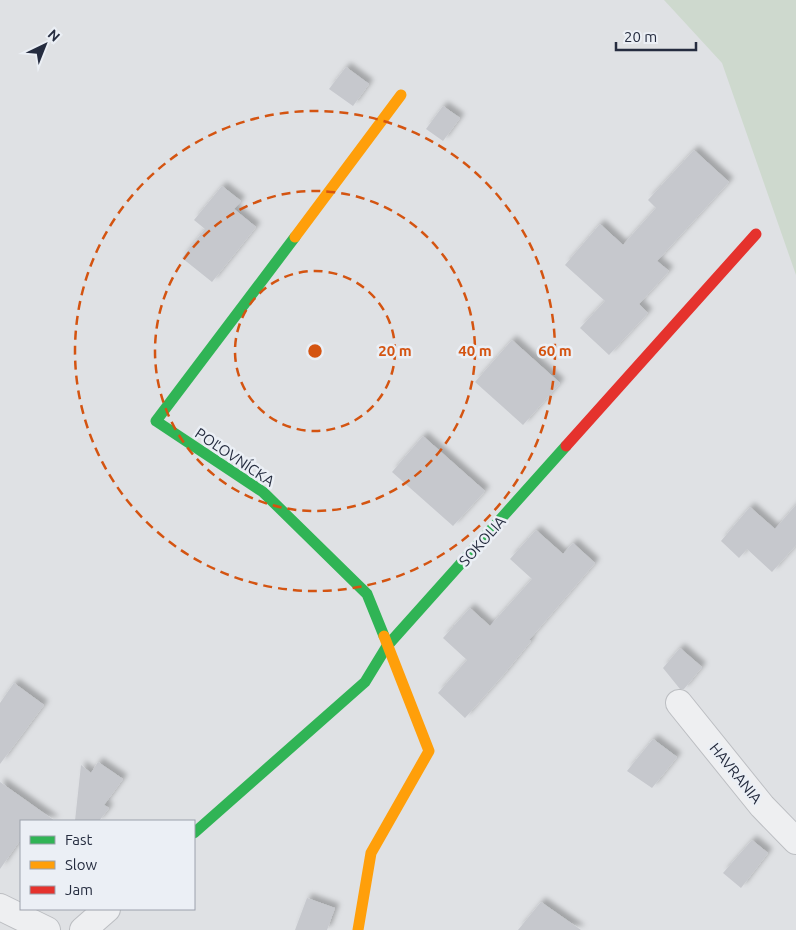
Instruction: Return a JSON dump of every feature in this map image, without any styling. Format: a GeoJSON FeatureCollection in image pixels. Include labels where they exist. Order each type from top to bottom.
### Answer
{"type":"FeatureCollection","features":[{"type":"Feature","properties":{"kind":"street","name":"POĽOVNÍCKA"},"geometry":{"type":"LineString","coordinates":[[358,930],[371,853],[429,751],[388,646],[367,594],[262,492],[156,421],[401,95]]}},
{"type":"Feature","properties":{"kind":"street","name":"SOKOLIA"},"geometry":{"type":"LineString","coordinates":[[195,832],[365,682],[388,646],[756,234]]}},
{"type":"Feature","properties":{"kind":"street","name":"HAVRANIA"},"geometry":{"type":"LineString","coordinates":[[679,703],[762,806],[796,841]]}},
{"type":"Feature","properties":{"kind":"street"},"geometry":{"type":"LineString","coordinates":[[0,907],[47,930]]}},
{"type":"Feature","properties":{"kind":"street"},"geometry":{"type":"LineString","coordinates":[[83,930],[106,910]]}},
{"type":"Feature","properties":{"kind":"shaded area"},"geometry":{"type":"Polygon","coordinates":[[[664,0],[796,0],[796,275],[722,63],[664,0]]]}},
{"type":"Feature","properties":{"kind":"building"},"geometry":{"type":"Polygon","coordinates":[[[346,67],[369,84],[353,106],[329,89],[346,67]]]}},
{"type":"Feature","properties":{"kind":"building"},"geometry":{"type":"Polygon","coordinates":[[[443,106],[460,118],[443,141],[426,129],[443,106]]]}},
{"type":"Feature","properties":{"kind":"building"},"geometry":{"type":"Polygon","coordinates":[[[694,150],[729,182],[657,261],[669,271],[639,304],[648,313],[609,355],[580,328],[605,301],[565,265],[600,224],[623,245],[656,208],[648,200],[694,150]]]}},
{"type":"Feature","properties":{"kind":"building"},"geometry":{"type":"Polygon","coordinates":[[[222,186],[241,201],[234,209],[256,227],[212,282],[182,258],[205,229],[194,220],[222,186]]]}},
{"type":"Feature","properties":{"kind":"building"},"geometry":{"type":"Polygon","coordinates":[[[512,340],[560,383],[523,425],[475,382],[512,340]]]}},
{"type":"Feature","properties":{"kind":"building"},"geometry":{"type":"Polygon","coordinates":[[[423,436],[485,491],[453,526],[392,472],[423,436]]]}},
{"type":"Feature","properties":{"kind":"building"},"geometry":{"type":"Polygon","coordinates":[[[796,505],[796,545],[772,572],[747,549],[739,558],[721,541],[750,507],[775,529],[796,505]]]}},
{"type":"Feature","properties":{"kind":"building"},"geometry":{"type":"Polygon","coordinates":[[[536,530],[563,554],[573,543],[595,563],[529,640],[531,641],[504,674],[465,718],[438,693],[467,660],[443,638],[470,608],[490,626],[532,579],[510,559],[536,530]]]}},
{"type":"Feature","properties":{"kind":"building"},"geometry":{"type":"Polygon","coordinates":[[[680,648],[702,667],[684,689],[680,689],[663,668],[680,648]]]}},
{"type":"Feature","properties":{"kind":"building"},"geometry":{"type":"Polygon","coordinates":[[[14,683],[44,705],[0,764],[0,703],[14,683]]]}},
{"type":"Feature","properties":{"kind":"building"},"geometry":{"type":"Polygon","coordinates":[[[653,739],[677,757],[652,788],[627,771],[653,739]]]}},
{"type":"Feature","properties":{"kind":"building"},"geometry":{"type":"Polygon","coordinates":[[[98,762],[123,779],[104,805],[109,808],[100,820],[75,820],[81,765],[91,773],[98,762]]]}},
{"type":"Feature","properties":{"kind":"building"},"geometry":{"type":"Polygon","coordinates":[[[0,782],[54,820],[20,820],[20,840],[0,869],[0,782]]]}},
{"type":"Feature","properties":{"kind":"building"},"geometry":{"type":"Polygon","coordinates":[[[752,840],[768,853],[741,888],[723,873],[752,840]]]}},
{"type":"Feature","properties":{"kind":"building"},"geometry":{"type":"Polygon","coordinates":[[[307,898],[335,908],[327,930],[295,930],[307,898]]]}},
{"type":"Feature","properties":{"kind":"building"},"geometry":{"type":"Polygon","coordinates":[[[541,902],[581,930],[518,930],[541,902]]]}},
{"type":"Feature","properties":{"kind":"traffic: fast"},"geometry":{"type":"LineString","coordinates":[[295,237],[156,421],[263,492],[367,594],[384,636]]}},
{"type":"Feature","properties":{"kind":"traffic: fast"},"geometry":{"type":"LineString","coordinates":[[195,832],[365,682],[387,646],[566,446]]}},
{"type":"Feature","properties":{"kind":"traffic: slow"},"geometry":{"type":"LineString","coordinates":[[295,237],[401,95]]}},
{"type":"Feature","properties":{"kind":"traffic: slow"},"geometry":{"type":"LineString","coordinates":[[358,930],[371,853],[429,751],[384,636]]}},
{"type":"Feature","properties":{"kind":"traffic: jam"},"geometry":{"type":"LineString","coordinates":[[566,446],[756,234]]}}]}
